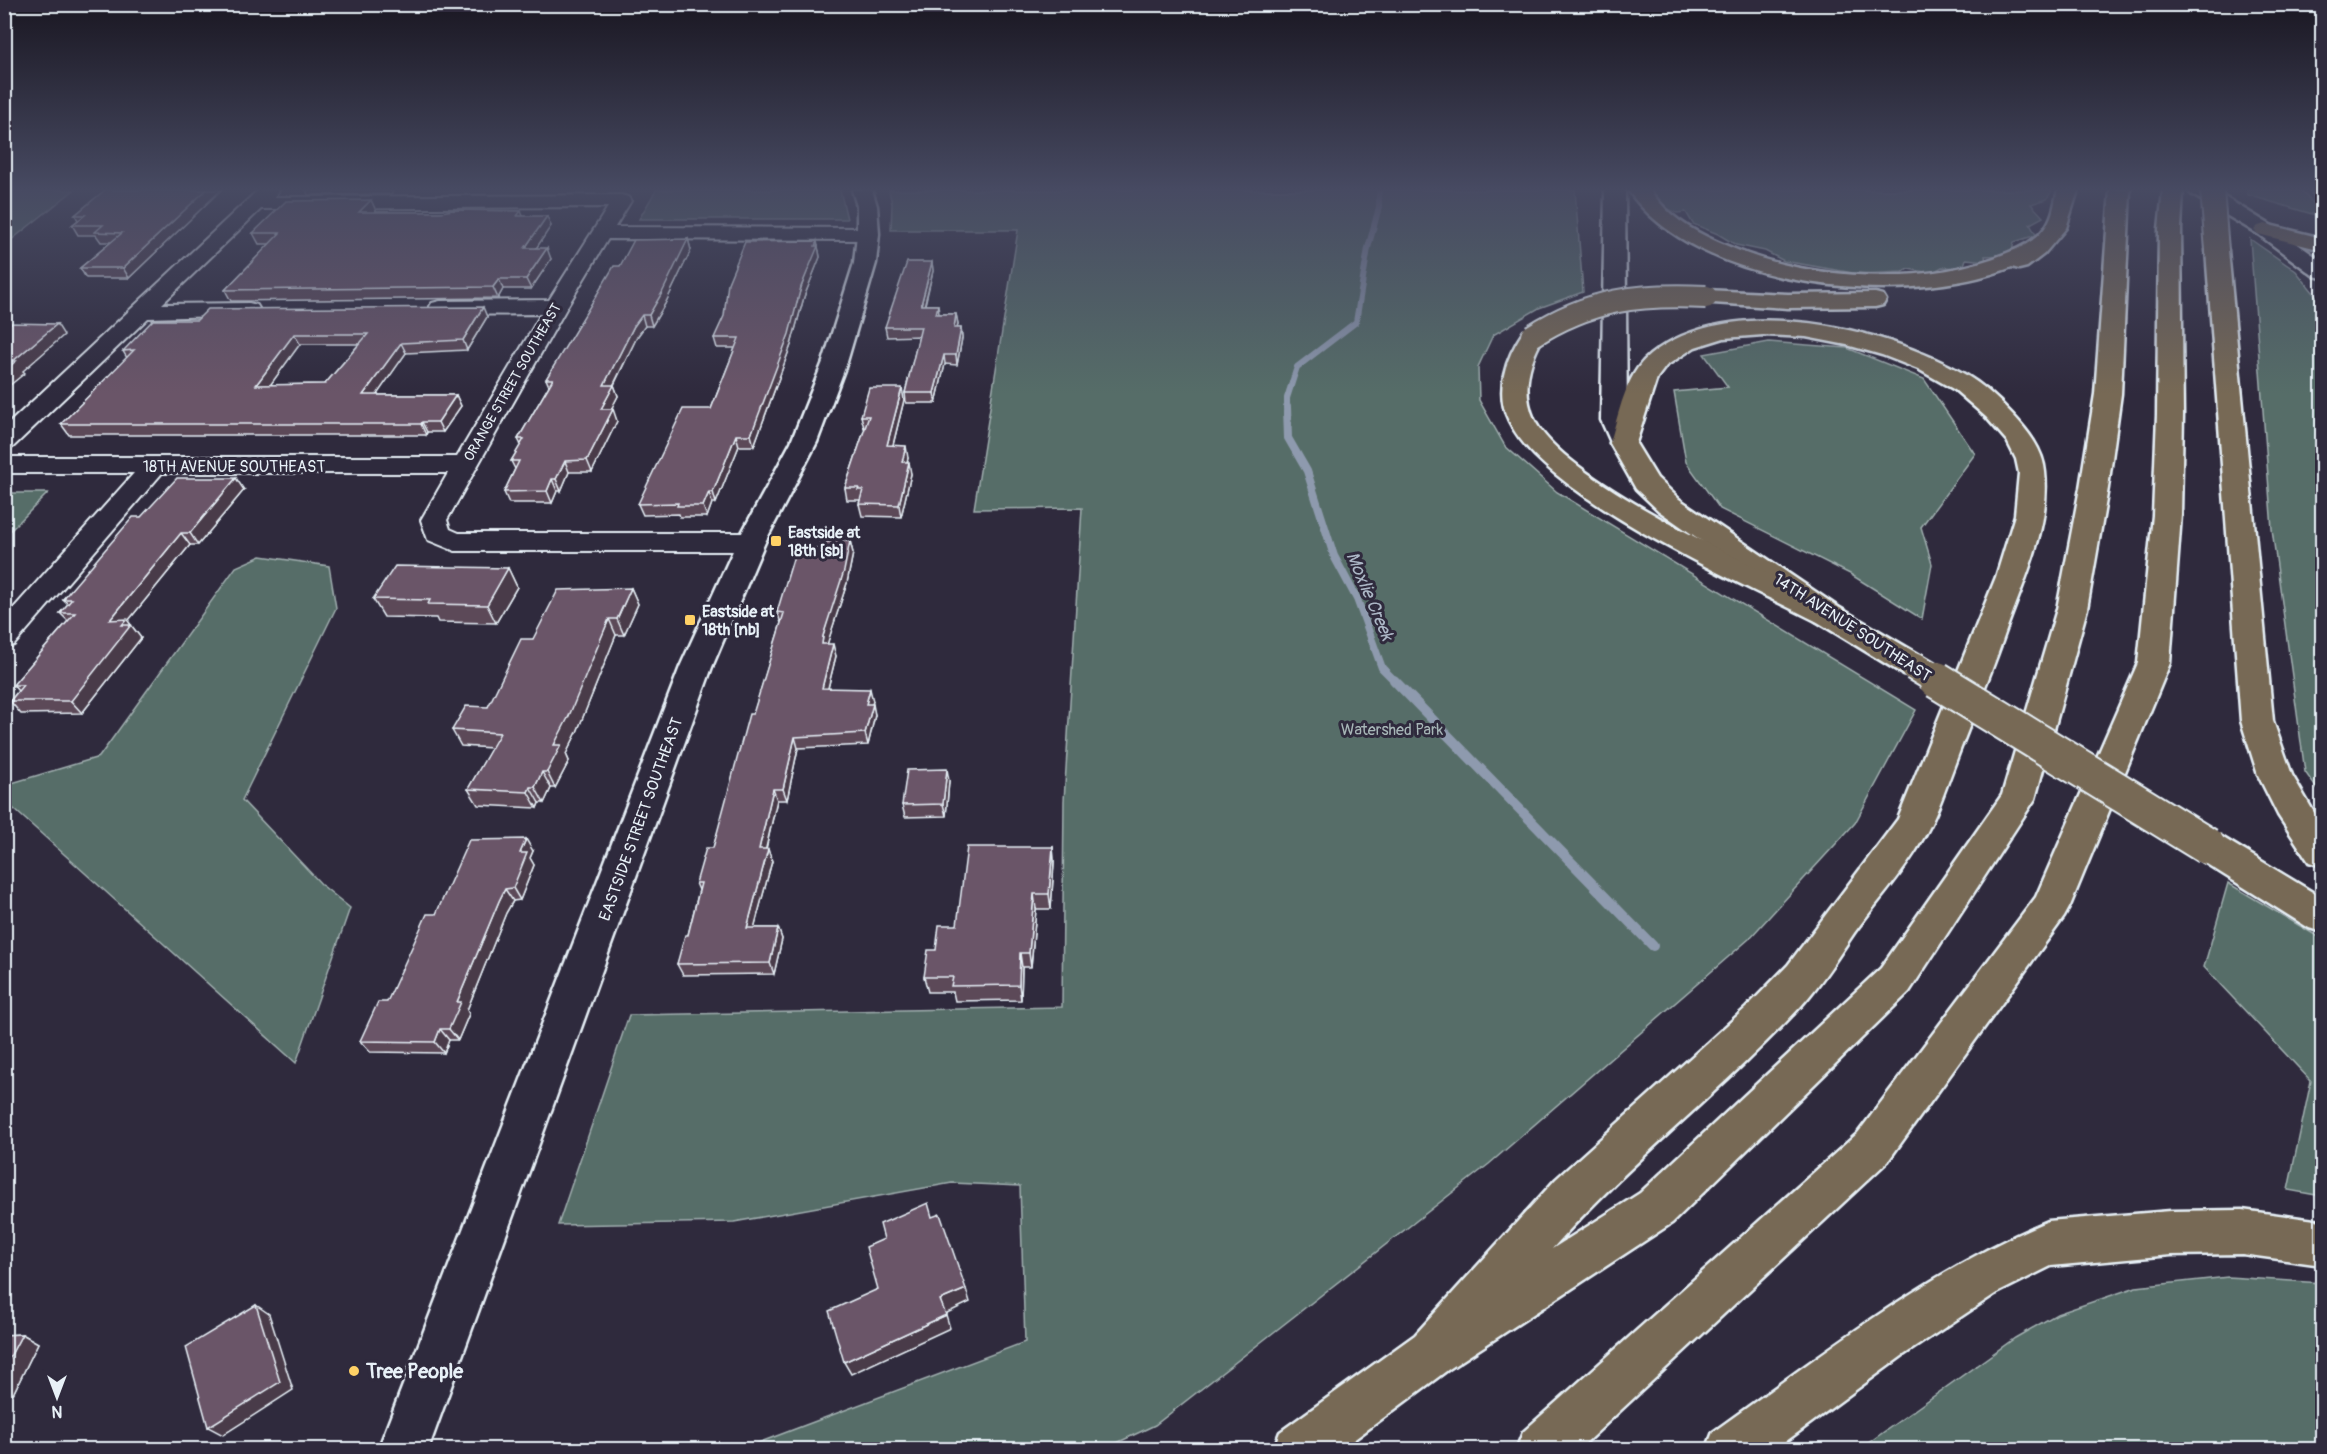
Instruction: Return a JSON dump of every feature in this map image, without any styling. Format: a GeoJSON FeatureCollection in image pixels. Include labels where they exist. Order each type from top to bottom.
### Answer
{"type":"FeatureCollection","features":[{"type":"Feature","properties":{"kind":"main road"},"geometry":{"type":"LineString","coordinates":[[1744,258],[1760,264],[1831,278],[1880,282],[1936,280],[1983,270],[2014,258]]}},
{"type":"Feature","properties":{"kind":"main road"},"geometry":{"type":"LineString","coordinates":[[1827,614],[1678,538],[1582,482],[1541,448],[1523,423],[1514,397],[1516,371],[1522,351],[1532,336],[1554,321],[1587,306],[1626,298],[1669,295],[1825,302],[1923,296],[1996,276],[2025,258]]}},
{"type":"Feature","properties":{"kind":"main road"},"geometry":{"type":"LineString","coordinates":[[1298,1449],[1432,1352],[1656,1208],[1895,980],[2018,799],[2073,609],[2108,394],[2116,258]]}},
{"type":"Feature","properties":{"kind":"main road"},"geometry":{"type":"LineString","coordinates":[[1540,1449],[1873,1147],[2051,906],[2154,663],[2167,515],[2170,416],[2170,258]]}},
{"type":"Feature","properties":{"kind":"main road"},"geometry":{"type":"LineString","coordinates":[[2218,258],[2257,721],[2266,758],[2278,788],[2322,852]]}},
{"type":"Feature","properties":{"kind":"main road"},"geometry":{"type":"LineString","coordinates":[[1432,1352],[1571,1195],[1789,992],[1910,830],[1977,667],[2030,515],[2031,466],[2018,439],[1996,412],[1958,381],[1932,366],[1903,354],[1848,337],[1817,331],[1764,328],[1732,331],[1697,338],[1663,356],[1653,364],[1642,384],[1623,443]]}},
{"type":"Feature","properties":{"kind":"main road","name":"14TH AVENUE SOUTHEAST"},"geometry":{"type":"LineString","coordinates":[[1623,443],[1646,483],[1669,505],[1827,614],[2322,917]]}},
{"type":"Feature","properties":{"kind":"main road"},"geometry":{"type":"LineString","coordinates":[[1731,1449],[1885,1339],[1979,1278],[2048,1244],[2171,1233],[2242,1232],[2322,1243]]}},
{"type":"Feature","properties":{"kind":"street"},"geometry":{"type":"LineString","coordinates":[[4,442],[199,258]]}},
{"type":"Feature","properties":{"kind":"street","name":"ORANGE STREET SOUTHEAST"},"geometry":{"type":"LineString","coordinates":[[586,258],[463,465],[434,520],[438,534],[455,542],[752,542]]}},
{"type":"Feature","properties":{"kind":"street","name":"EASTSIDE STREET SOUTHEAST"},"geometry":{"type":"LineString","coordinates":[[403,1449],[520,1142],[696,666],[752,542],[804,442],[835,362],[866,258]]}},
{"type":"Feature","properties":{"kind":"street","name":"14TH AVENUE SOUTHEAST"},"geometry":{"type":"LineString","coordinates":[[1615,258],[1614,420],[1623,443]]}},
{"type":"Feature","properties":{"kind":"street"},"geometry":{"type":"LineString","coordinates":[[2303,258],[2322,272]]}},
{"type":"Feature","properties":{"kind":"street"},"geometry":{"type":"LineString","coordinates":[[414,308],[556,307]]}},
{"type":"Feature","properties":{"kind":"street"},"geometry":{"type":"LineString","coordinates":[[143,310],[273,309]]}},
{"type":"Feature","properties":{"kind":"street","name":"18TH AVENUE SOUTHEAST"},"geometry":{"type":"LineString","coordinates":[[4,465],[463,465]]}},
{"type":"Feature","properties":{"kind":"street"},"geometry":{"type":"LineString","coordinates":[[4,638],[154,466]]}},
{"type":"Feature","properties":{"kind":"green space","name":"Watershed Park"},"geometry":{"type":"Polygon","coordinates":[[[1014,258],[1580,258],[1583,292],[1539,308],[1493,335],[1478,367],[1479,400],[1505,446],[1557,492],[1916,710],[1855,823],[1749,939],[1489,1164],[1155,1425],[1104,1449],[742,1449],[1025,1342],[1020,1186],[952,1183],[734,1222],[558,1225],[629,1015],[1062,1007],[1064,801],[1082,508],[974,509],[1014,258]]]}},
{"type":"Feature","properties":{"kind":"green space"},"geometry":{"type":"Polygon","coordinates":[[[1778,258],[1985,258],[1986,261],[1966,259],[1963,268],[1942,267],[1931,273],[1908,269],[1903,272],[1859,274],[1784,261],[1778,258]]]}},
{"type":"Feature","properties":{"kind":"green space"},"geometry":{"type":"Polygon","coordinates":[[[2251,258],[2277,258],[2296,271],[2322,303],[2322,796],[2305,772],[2272,529],[2251,258]]]}},
{"type":"Feature","properties":{"kind":"green space"},"geometry":{"type":"Polygon","coordinates":[[[1769,342],[1847,348],[1924,379],[1975,454],[1921,527],[1932,564],[1922,619],[1850,574],[1720,509],[1686,462],[1674,392],[1728,387],[1704,354],[1769,342]]]}},
{"type":"Feature","properties":{"kind":"green space"},"geometry":{"type":"Polygon","coordinates":[[[4,493],[48,493],[5,536],[4,493]]]}},
{"type":"Feature","properties":{"kind":"green space"},"geometry":{"type":"Polygon","coordinates":[[[261,556],[329,566],[336,608],[242,800],[323,886],[350,908],[296,1063],[5,801],[5,785],[99,757],[236,567],[261,556]]]}},
{"type":"Feature","properties":{"kind":"green space"},"geometry":{"type":"Polygon","coordinates":[[[2228,883],[2322,939],[2322,1196],[2288,1190],[2311,1081],[2204,967],[2228,883]]]}},
{"type":"Feature","properties":{"kind":"green space"},"geometry":{"type":"Polygon","coordinates":[[[2228,1277],[2322,1283],[2322,1449],[1860,1449],[2015,1338],[2057,1314],[2136,1287],[2228,1277]]]}},
{"type":"Feature","properties":{"kind":"building"},"geometry":{"type":"Polygon","coordinates":[[[92,258],[134,258],[123,268],[80,268],[92,258]]]}},
{"type":"Feature","properties":{"kind":"building"},"geometry":{"type":"Polygon","coordinates":[[[256,258],[540,258],[526,279],[499,279],[493,287],[225,290],[256,258]]]}},
{"type":"Feature","properties":{"kind":"building"},"geometry":{"type":"Polygon","coordinates":[[[624,258],[679,258],[649,315],[642,315],[634,326],[604,385],[614,385],[601,409],[613,409],[587,460],[565,461],[556,479],[552,479],[547,491],[504,492],[519,461],[511,461],[524,439],[518,439],[553,379],[546,379],[614,266],[620,266],[624,258]]]}},
{"type":"Feature","properties":{"kind":"building"},"geometry":{"type":"Polygon","coordinates":[[[738,258],[813,258],[801,287],[789,334],[751,435],[736,435],[713,492],[709,492],[703,506],[677,506],[678,503],[638,504],[683,409],[711,409],[739,338],[714,338],[724,316],[728,283],[738,258]]]}},
{"type":"Feature","properties":{"kind":"building"},"geometry":{"type":"Polygon","coordinates":[[[907,262],[932,262],[921,305],[938,305],[936,314],[956,314],[954,328],[961,328],[956,355],[944,355],[934,393],[905,393],[921,327],[885,327],[907,262]]]}},
{"type":"Feature","properties":{"kind":"building"},"geometry":{"type":"Polygon","coordinates":[[[483,307],[463,340],[401,343],[363,395],[456,395],[438,422],[422,422],[421,424],[61,424],[134,350],[123,351],[153,320],[197,320],[208,309],[483,307]],[[294,334],[256,385],[325,384],[368,334],[294,334]]]}},
{"type":"Feature","properties":{"kind":"building"},"geometry":{"type":"Polygon","coordinates":[[[9,323],[57,324],[4,371],[4,325],[9,323]]]}},
{"type":"Feature","properties":{"kind":"building"},"geometry":{"type":"Polygon","coordinates":[[[869,388],[902,388],[887,445],[906,446],[902,462],[909,462],[899,505],[859,504],[863,490],[845,488],[869,416],[861,416],[869,388]]]}},
{"type":"Feature","properties":{"kind":"building"},"geometry":{"type":"Polygon","coordinates":[[[177,478],[236,478],[190,533],[181,533],[110,620],[127,619],[122,625],[131,625],[71,701],[10,701],[23,685],[13,685],[75,613],[60,613],[72,599],[63,599],[133,517],[141,517],[177,478]]]}},
{"type":"Feature","properties":{"kind":"building"},"geometry":{"type":"Polygon","coordinates":[[[850,541],[844,571],[823,636],[822,644],[833,644],[822,688],[870,689],[866,704],[873,704],[865,733],[795,737],[783,789],[773,789],[759,849],[768,849],[747,928],[778,928],[770,963],[677,964],[685,935],[688,935],[701,883],[696,883],[706,848],[713,848],[749,714],[753,714],[784,613],[777,612],[796,549],[819,549],[820,542],[850,541]]]}},
{"type":"Feature","properties":{"kind":"building"},"geometry":{"type":"Polygon","coordinates":[[[395,566],[508,568],[487,605],[428,604],[430,600],[373,599],[395,566]]]}},
{"type":"Feature","properties":{"kind":"building"},"geometry":{"type":"Polygon","coordinates":[[[631,588],[617,619],[609,619],[569,716],[554,745],[561,745],[547,772],[542,772],[535,787],[530,787],[528,792],[468,789],[500,733],[452,730],[466,706],[488,707],[521,639],[533,639],[558,590],[631,588]]]}},
{"type":"Feature","properties":{"kind":"building"},"geometry":{"type":"Polygon","coordinates":[[[947,769],[943,804],[902,805],[907,770],[947,769]]]}},
{"type":"Feature","properties":{"kind":"building"},"geometry":{"type":"Polygon","coordinates":[[[526,839],[520,853],[527,853],[513,888],[505,889],[499,901],[457,1002],[461,1002],[449,1029],[440,1029],[435,1042],[360,1041],[378,1002],[387,1002],[427,914],[436,914],[469,840],[526,839]]]}},
{"type":"Feature","properties":{"kind":"building"},"geometry":{"type":"Polygon","coordinates":[[[967,847],[1053,847],[1049,894],[1034,894],[1029,953],[1020,953],[1019,985],[951,986],[953,977],[924,977],[928,950],[936,950],[939,925],[957,925],[967,847]]]}},
{"type":"Feature","properties":{"kind":"building"},"geometry":{"type":"Polygon","coordinates":[[[928,1203],[932,1217],[940,1214],[966,1289],[940,1300],[946,1315],[844,1362],[829,1311],[878,1289],[866,1247],[884,1239],[880,1224],[928,1203]]]}},
{"type":"Feature","properties":{"kind":"building"},"geometry":{"type":"Polygon","coordinates":[[[256,1305],[280,1382],[208,1427],[186,1347],[256,1305]]]}},
{"type":"Feature","properties":{"kind":"building"},"geometry":{"type":"Polygon","coordinates":[[[22,1334],[4,1368],[4,1335],[22,1334]]]}},
{"type":"Feature","properties":{"kind":"waterway","name":"Moxlie Creek"},"geometry":{"type":"LineString","coordinates":[[1287,407],[1287,398],[1297,367],[1356,322],[1366,258]]}},
{"type":"Feature","properties":{"kind":"waterway","name":"Moxlie Creek"},"geometry":{"type":"LineString","coordinates":[[1287,407],[1288,438],[1307,471],[1334,556],[1357,599],[1382,668],[1394,680]]}},
{"type":"Feature","properties":{"kind":"waterway","name":"Moxlie Creek"},"geometry":{"type":"LineString","coordinates":[[1394,680],[1653,946]]}},
{"type":"Feature","properties":{"kind":"place","name":"Eastside at 18th [sb]"},"geometry":{"type":"Point","coordinates":[776,541]}},
{"type":"Feature","properties":{"kind":"place","name":"Eastside at 18th [nb]"},"geometry":{"type":"Point","coordinates":[690,620]}},
{"type":"Feature","properties":{"kind":"place","name":"Tree People"},"geometry":{"type":"Point","coordinates":[354,1371]}}]}
